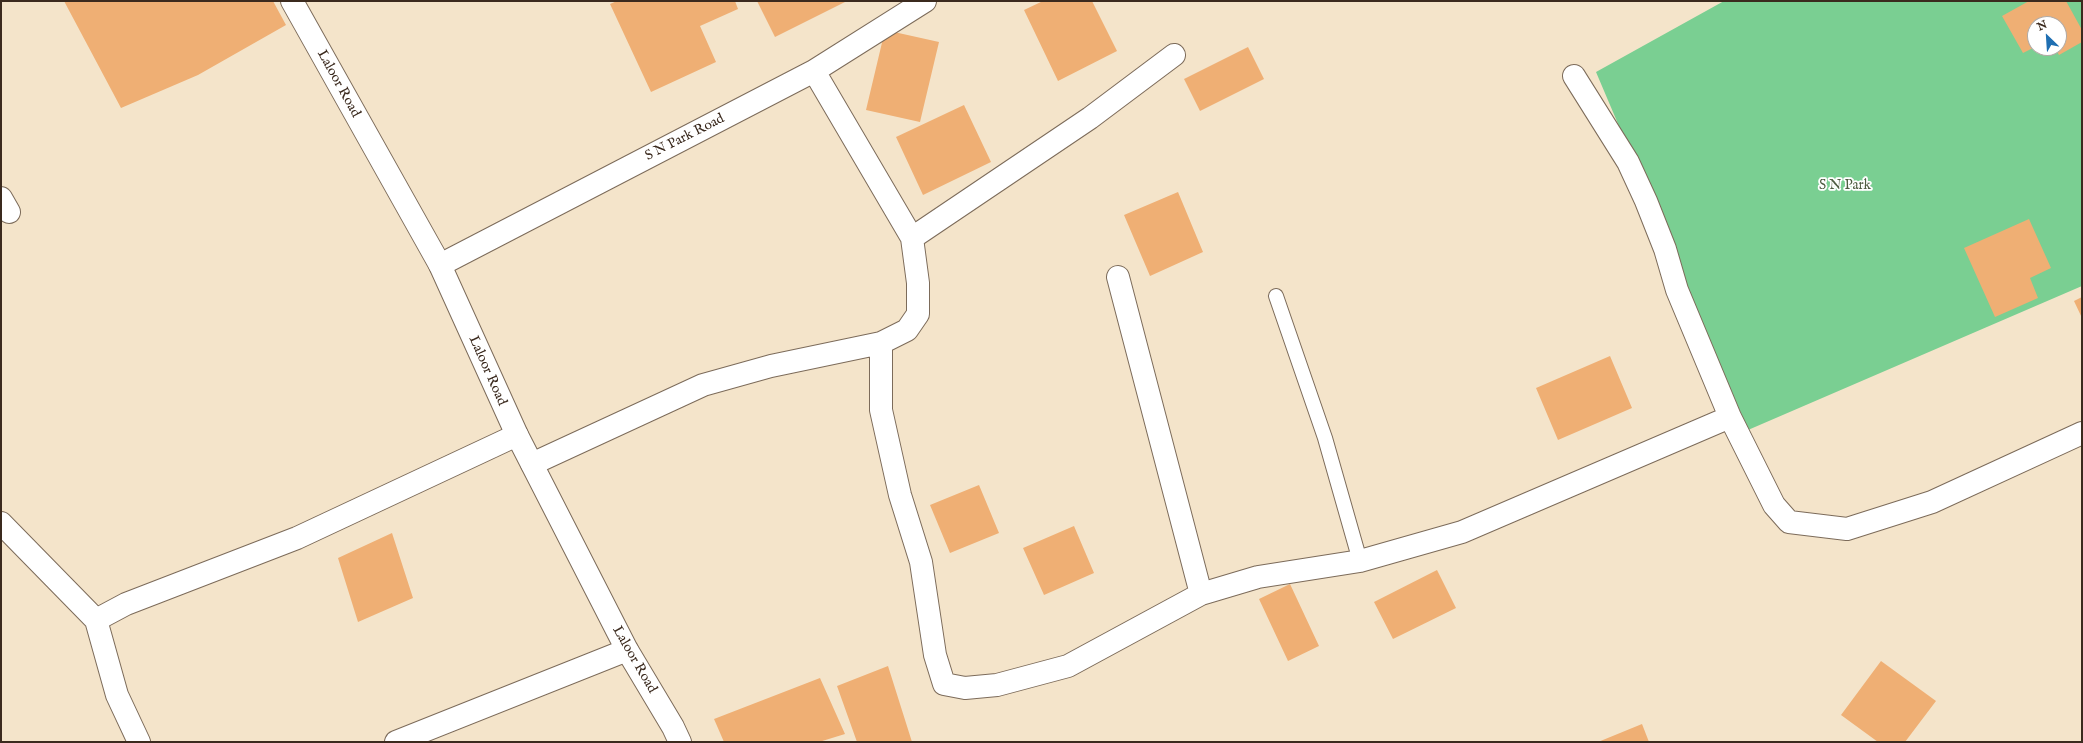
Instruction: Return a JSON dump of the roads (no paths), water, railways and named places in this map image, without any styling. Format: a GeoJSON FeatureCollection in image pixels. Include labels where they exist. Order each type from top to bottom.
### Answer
{"type":"FeatureCollection","features":[{"type":"Feature","properties":{"kind":"street","name":"Laloor Road"},"geometry":{"type":"LineString","coordinates":[[292,1],[440,265],[517,435],[627,650],[673,727],[680,742]]}},
{"type":"Feature","properties":{"kind":"street","name":"S N Park Road"},"geometry":{"type":"LineString","coordinates":[[440,265],[814,71],[925,1]]}},
{"type":"Feature","properties":{"kind":"street"},"geometry":{"type":"LineString","coordinates":[[912,238],[1090,118],[1174,55]]}},
{"type":"Feature","properties":{"kind":"street"},"geometry":{"type":"LineString","coordinates":[[532,464],[703,385],[771,366],[881,343],[907,330],[918,314],[918,283],[912,238],[814,71]]}},
{"type":"Feature","properties":{"kind":"street"},"geometry":{"type":"LineString","coordinates":[[1574,76],[1628,162],[1665,249],[1677,290],[1730,417],[1774,504],[1789,522],[1847,529],[1932,502],[2082,433]]}},
{"type":"Feature","properties":{"kind":"street"},"geometry":{"type":"LineString","coordinates":[[1118,277],[1201,594]]}},
{"type":"Feature","properties":{"kind":"street"},"geometry":{"type":"LineString","coordinates":[[881,343],[881,410],[900,495],[921,562],[935,654],[944,684],[965,688],[997,685],[1068,666],[1201,594],[1258,577],[1360,561],[1462,532],[1730,417]]}},
{"type":"Feature","properties":{"kind":"street"},"geometry":{"type":"LineString","coordinates":[[96,620],[126,604],[297,538],[517,435]]}},
{"type":"Feature","properties":{"kind":"street"},"geometry":{"type":"LineString","coordinates":[[1,522],[96,620],[117,695],[140,742]]}},
{"type":"Feature","properties":{"kind":"street"},"geometry":{"type":"LineString","coordinates":[[396,742],[627,650]]}},
{"type":"Feature","properties":{"kind":"lane"},"geometry":{"type":"LineString","coordinates":[[1276,296],[1325,438],[1360,561]]}},
{"type":"Feature","properties":{"kind":"park label","name":"S N Park"},"geometry":{"type":"Point","coordinates":[1845,186]}}]}
